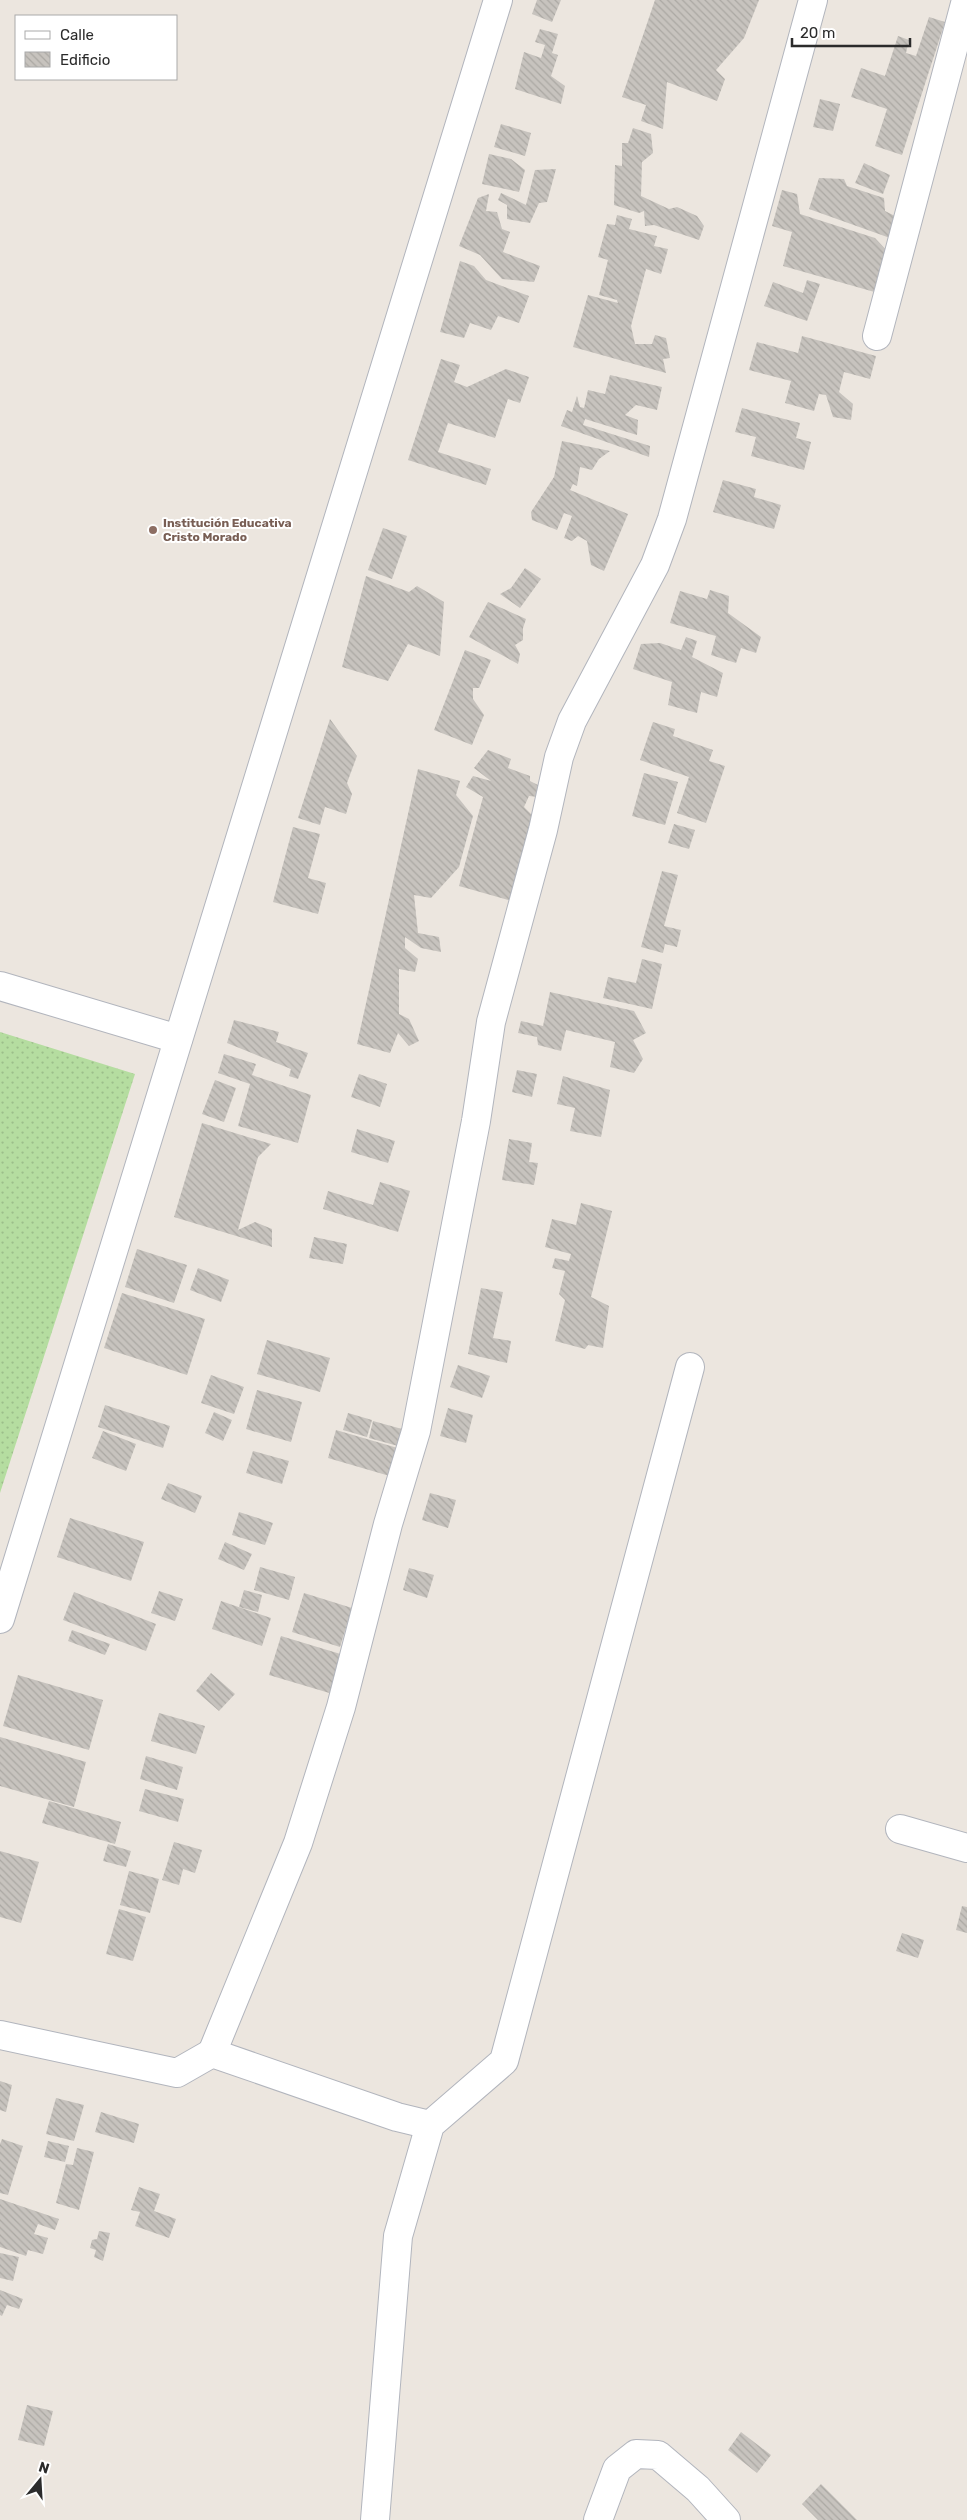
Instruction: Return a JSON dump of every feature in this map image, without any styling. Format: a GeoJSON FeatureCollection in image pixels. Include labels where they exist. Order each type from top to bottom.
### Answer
{"type":"FeatureCollection","features":[{"type":"Feature","properties":{"kind":"street"},"geometry":{"type":"LineString","coordinates":[[0,1617],[498,0]]}},
{"type":"Feature","properties":{"kind":"street"},"geometry":{"type":"LineString","coordinates":[[0,2035],[178,2073],[212,2053],[298,1843],[341,1706],[388,1524],[416,1431],[474,1131],[491,1022],[542,830],[559,757],[572,721],[655,566],[672,519],[694,431],[813,0]]}},
{"type":"Feature","properties":{"kind":"street"},"geometry":{"type":"LineString","coordinates":[[877,336],[966,0]]}},
{"type":"Feature","properties":{"kind":"street"},"geometry":{"type":"LineString","coordinates":[[0,986],[178,1039]]}},
{"type":"Feature","properties":{"kind":"street"},"geometry":{"type":"LineString","coordinates":[[375,2520],[398,2236],[430,2126],[504,2061],[690,1367]]}},
{"type":"Feature","properties":{"kind":"street"},"geometry":{"type":"LineString","coordinates":[[900,1829],[967,1848]]}},
{"type":"Feature","properties":{"kind":"street"},"geometry":{"type":"LineString","coordinates":[[212,2053],[397,2118],[430,2126]]}},
{"type":"Feature","properties":{"kind":"street"},"geometry":{"type":"LineString","coordinates":[[598,2520],[617,2469],[636,2454],[658,2455],[698,2489],[726,2520]]}},
{"type":"Feature","properties":{"kind":"green space"},"geometry":{"type":"Polygon","coordinates":[[[0,1032],[135,1074],[0,1493],[0,1032]]]}},
{"type":"Feature","properties":{"kind":"building"},"geometry":{"type":"Polygon","coordinates":[[[537,0],[561,0],[552,22],[532,14],[537,0]]]}},
{"type":"Feature","properties":{"kind":"building"},"geometry":{"type":"Polygon","coordinates":[[[655,0],[759,0],[744,38],[716,70],[725,79],[717,101],[667,82],[663,129],[641,121],[646,105],[622,97],[655,0]]]}},
{"type":"Feature","properties":{"kind":"building"},"geometry":{"type":"Polygon","coordinates":[[[929,17],[945,22],[902,155],[875,146],[887,109],[851,97],[861,68],[885,76],[898,36],[909,40],[906,53],[916,56],[929,17]]]}},
{"type":"Feature","properties":{"kind":"building"},"geometry":{"type":"Polygon","coordinates":[[[540,29],[558,34],[552,53],[558,55],[551,76],[565,86],[561,104],[515,89],[524,52],[541,58],[545,45],[535,42],[540,29]]]}},
{"type":"Feature","properties":{"kind":"building"},"geometry":{"type":"Polygon","coordinates":[[[820,99],[840,104],[833,131],[813,127],[820,99]]]}},
{"type":"Feature","properties":{"kind":"building"},"geometry":{"type":"Polygon","coordinates":[[[501,124],[531,133],[525,156],[494,147],[501,124]]]}},
{"type":"Feature","properties":{"kind":"building"},"geometry":{"type":"Polygon","coordinates":[[[633,128],[651,134],[653,153],[642,162],[641,196],[669,209],[677,207],[697,216],[704,226],[699,240],[654,225],[645,226],[644,211],[639,213],[614,205],[615,165],[622,166],[622,143],[628,143],[633,128]]]}},
{"type":"Feature","properties":{"kind":"building"},"geometry":{"type":"Polygon","coordinates":[[[489,154],[511,159],[525,170],[519,192],[482,184],[489,154]]]}},
{"type":"Feature","properties":{"kind":"building"},"geometry":{"type":"Polygon","coordinates":[[[864,163],[890,175],[883,194],[855,183],[864,163]]]}},
{"type":"Feature","properties":{"kind":"building"},"geometry":{"type":"Polygon","coordinates":[[[556,169],[547,202],[539,203],[530,223],[507,219],[507,205],[498,200],[501,193],[526,205],[535,170],[556,169]]]}},
{"type":"Feature","properties":{"kind":"building"},"geometry":{"type":"Polygon","coordinates":[[[819,178],[844,179],[847,186],[884,198],[885,211],[899,218],[890,238],[809,209],[819,178]]]}},
{"type":"Feature","properties":{"kind":"building"},"geometry":{"type":"Polygon","coordinates":[[[782,190],[797,194],[800,214],[875,238],[889,253],[878,293],[783,266],[792,232],[772,226],[782,190]]]}},
{"type":"Feature","properties":{"kind":"building"},"geometry":{"type":"Polygon","coordinates":[[[489,194],[486,211],[497,212],[502,229],[510,232],[503,252],[540,266],[534,282],[502,279],[480,255],[459,246],[478,198],[489,194]]]}},
{"type":"Feature","properties":{"kind":"building"},"geometry":{"type":"Polygon","coordinates":[[[617,215],[632,219],[629,229],[657,236],[654,246],[668,249],[661,274],[646,269],[631,326],[635,344],[652,344],[655,335],[666,338],[670,358],[663,359],[666,373],[573,347],[588,295],[618,303],[617,300],[599,295],[608,260],[598,257],[607,224],[615,225],[617,215]]]}},
{"type":"Feature","properties":{"kind":"building"},"geometry":{"type":"Polygon","coordinates":[[[460,261],[474,266],[486,280],[529,296],[519,323],[498,316],[491,330],[470,323],[464,338],[440,332],[460,261]]]}},
{"type":"Feature","properties":{"kind":"building"},"geometry":{"type":"Polygon","coordinates":[[[807,280],[820,284],[807,321],[764,306],[773,282],[803,293],[807,280]]]}},
{"type":"Feature","properties":{"kind":"building"},"geometry":{"type":"Polygon","coordinates":[[[802,336],[876,356],[870,379],[844,372],[839,392],[853,404],[851,420],[833,417],[826,395],[819,394],[814,411],[785,403],[791,381],[749,370],[757,342],[798,353],[802,336]]]}},
{"type":"Feature","properties":{"kind":"building"},"geometry":{"type":"Polygon","coordinates":[[[441,359],[460,365],[454,382],[467,387],[506,369],[529,377],[520,403],[508,399],[495,438],[448,423],[438,452],[491,469],[486,485],[408,460],[441,359]]]}},
{"type":"Feature","properties":{"kind":"building"},"geometry":{"type":"Polygon","coordinates":[[[610,375],[662,387],[657,410],[636,405],[625,415],[638,420],[637,435],[585,419],[583,425],[650,446],[649,457],[561,426],[567,410],[572,412],[577,396],[580,407],[584,408],[588,390],[605,394],[610,375]]]}},
{"type":"Feature","properties":{"kind":"building"},"geometry":{"type":"Polygon","coordinates":[[[742,408],[800,423],[796,438],[811,442],[804,470],[751,456],[756,437],[735,432],[742,408]]]}},
{"type":"Feature","properties":{"kind":"building"},"geometry":{"type":"Polygon","coordinates":[[[562,441],[610,451],[599,459],[592,470],[580,467],[577,486],[573,484],[570,490],[628,514],[604,571],[591,565],[587,541],[578,536],[572,541],[564,538],[572,516],[564,513],[557,530],[532,520],[531,512],[554,477],[562,441]]]}},
{"type":"Feature","properties":{"kind":"building"},"geometry":{"type":"Polygon","coordinates":[[[723,480],[756,489],[754,497],[781,505],[774,529],[713,512],[723,480]]]}},
{"type":"Feature","properties":{"kind":"building"},"geometry":{"type":"Polygon","coordinates":[[[383,528],[407,536],[392,579],[368,570],[383,528]]]}},
{"type":"Feature","properties":{"kind":"building"},"geometry":{"type":"Polygon","coordinates":[[[525,568],[541,579],[520,608],[500,594],[511,588],[525,568]]]}},
{"type":"Feature","properties":{"kind":"building"},"geometry":{"type":"Polygon","coordinates":[[[366,576],[409,592],[417,586],[444,602],[440,656],[408,644],[388,681],[342,667],[366,576]]]}},
{"type":"Feature","properties":{"kind":"building"},"geometry":{"type":"Polygon","coordinates":[[[710,590],[729,596],[728,613],[761,637],[756,653],[741,648],[736,663],[711,655],[716,636],[670,623],[680,591],[707,599],[710,590]]]}},
{"type":"Feature","properties":{"kind":"building"},"geometry":{"type":"Polygon","coordinates":[[[488,602],[526,619],[523,628],[523,640],[515,645],[520,654],[518,664],[469,637],[488,602]]]}},
{"type":"Feature","properties":{"kind":"building"},"geometry":{"type":"Polygon","coordinates":[[[686,637],[697,641],[692,657],[723,673],[717,697],[701,692],[697,713],[668,705],[672,682],[633,669],[641,644],[660,643],[681,650],[686,637]]]}},
{"type":"Feature","properties":{"kind":"building"},"geometry":{"type":"Polygon","coordinates":[[[465,650],[491,660],[479,688],[473,688],[473,699],[484,715],[472,745],[434,730],[465,650]]]}},
{"type":"Feature","properties":{"kind":"building"},"geometry":{"type":"Polygon","coordinates":[[[330,719],[357,756],[347,783],[352,794],[346,814],[325,807],[320,825],[298,818],[330,719]]]}},
{"type":"Feature","properties":{"kind":"building"},"geometry":{"type":"Polygon","coordinates":[[[653,722],[675,729],[673,736],[713,750],[709,761],[725,766],[706,823],[677,813],[689,777],[640,760],[653,722]]]}},
{"type":"Feature","properties":{"kind":"building"},"geometry":{"type":"Polygon","coordinates":[[[488,750],[511,759],[508,768],[530,776],[530,781],[540,786],[538,797],[529,796],[524,807],[535,818],[512,901],[459,886],[483,797],[466,787],[473,776],[491,781],[474,768],[488,750]]]}},
{"type":"Feature","properties":{"kind":"building"},"geometry":{"type":"Polygon","coordinates":[[[418,769],[460,781],[456,795],[473,816],[459,867],[431,898],[414,895],[418,933],[439,937],[441,952],[421,948],[405,937],[405,948],[418,959],[415,972],[399,969],[399,1014],[409,1019],[419,1041],[409,1046],[398,1033],[390,1053],[357,1044],[418,769]]]}},
{"type":"Feature","properties":{"kind":"building"},"geometry":{"type":"Polygon","coordinates":[[[644,773],[678,782],[665,825],[632,816],[644,773]]]}},
{"type":"Feature","properties":{"kind":"building"},"geometry":{"type":"Polygon","coordinates":[[[674,824],[695,830],[689,849],[668,843],[674,824]]]}},
{"type":"Feature","properties":{"kind":"building"},"geometry":{"type":"Polygon","coordinates":[[[293,827],[320,834],[308,878],[326,883],[318,914],[273,902],[293,827]]]}},
{"type":"Feature","properties":{"kind":"building"},"geometry":{"type":"Polygon","coordinates":[[[662,871],[678,875],[664,926],[681,930],[677,947],[665,944],[663,953],[641,947],[662,871]]]}},
{"type":"Feature","properties":{"kind":"building"},"geometry":{"type":"Polygon","coordinates":[[[642,959],[662,964],[652,1009],[603,998],[608,977],[636,983],[642,959]]]}},
{"type":"Feature","properties":{"kind":"building"},"geometry":{"type":"Polygon","coordinates":[[[550,992],[634,1011],[646,1033],[633,1040],[643,1059],[634,1073],[610,1067],[615,1042],[566,1030],[561,1051],[538,1045],[537,1037],[518,1033],[521,1021],[543,1026],[550,992]]]}},
{"type":"Feature","properties":{"kind":"building"},"geometry":{"type":"Polygon","coordinates":[[[234,1020],[279,1032],[276,1042],[308,1053],[298,1079],[289,1076],[291,1069],[227,1043],[234,1020]]]}},
{"type":"Feature","properties":{"kind":"building"},"geometry":{"type":"Polygon","coordinates":[[[224,1054],[256,1064],[252,1075],[311,1095],[298,1143],[238,1126],[250,1084],[218,1073],[224,1054]]]}},
{"type":"Feature","properties":{"kind":"building"},"geometry":{"type":"Polygon","coordinates":[[[517,1070],[537,1074],[532,1097],[512,1092],[517,1070]]]}},
{"type":"Feature","properties":{"kind":"building"},"geometry":{"type":"Polygon","coordinates":[[[359,1074],[387,1084],[380,1107],[351,1097],[359,1074]]]}},
{"type":"Feature","properties":{"kind":"building"},"geometry":{"type":"Polygon","coordinates":[[[563,1076],[610,1090],[601,1137],[570,1131],[575,1108],[557,1104],[563,1076]]]}},
{"type":"Feature","properties":{"kind":"building"},"geometry":{"type":"Polygon","coordinates":[[[215,1080],[236,1088],[224,1122],[202,1114],[215,1080]]]}},
{"type":"Feature","properties":{"kind":"building"},"geometry":{"type":"Polygon","coordinates":[[[202,1123],[271,1144],[258,1157],[238,1230],[255,1222],[272,1229],[272,1247],[174,1217],[202,1123]]]}},
{"type":"Feature","properties":{"kind":"building"},"geometry":{"type":"Polygon","coordinates":[[[357,1129],[395,1141],[388,1163],[351,1152],[357,1129]]]}},
{"type":"Feature","properties":{"kind":"building"},"geometry":{"type":"Polygon","coordinates":[[[509,1139],[532,1143],[529,1162],[538,1163],[534,1185],[502,1180],[509,1139]]]}},
{"type":"Feature","properties":{"kind":"building"},"geometry":{"type":"Polygon","coordinates":[[[380,1182],[410,1191],[398,1232],[323,1209],[328,1191],[373,1205],[380,1182]]]}},
{"type":"Feature","properties":{"kind":"building"},"geometry":{"type":"Polygon","coordinates":[[[581,1203],[612,1211],[591,1297],[609,1306],[603,1348],[588,1345],[585,1349],[555,1341],[565,1300],[559,1294],[565,1271],[552,1268],[555,1258],[569,1261],[571,1254],[545,1247],[552,1219],[576,1225],[581,1203]]]}},
{"type":"Feature","properties":{"kind":"building"},"geometry":{"type":"Polygon","coordinates":[[[314,1237],[347,1244],[343,1264],[309,1258],[314,1237]]]}},
{"type":"Feature","properties":{"kind":"building"},"geometry":{"type":"Polygon","coordinates":[[[137,1249],[187,1265],[174,1303],[125,1287],[137,1249]]]}},
{"type":"Feature","properties":{"kind":"building"},"geometry":{"type":"Polygon","coordinates":[[[198,1268],[229,1280],[221,1302],[190,1290],[198,1268]]]}},
{"type":"Feature","properties":{"kind":"building"},"geometry":{"type":"Polygon","coordinates":[[[481,1288],[503,1292],[493,1338],[511,1341],[507,1363],[468,1354],[481,1288]]]}},
{"type":"Feature","properties":{"kind":"building"},"geometry":{"type":"Polygon","coordinates":[[[122,1293],[205,1319],[187,1375],[104,1348],[122,1293]]]}},
{"type":"Feature","properties":{"kind":"building"},"geometry":{"type":"Polygon","coordinates":[[[267,1340],[330,1358],[320,1392],[257,1374],[267,1340]]]}},
{"type":"Feature","properties":{"kind":"building"},"geometry":{"type":"Polygon","coordinates":[[[458,1365],[490,1376],[482,1398],[450,1387],[458,1365]]]}},
{"type":"Feature","properties":{"kind":"building"},"geometry":{"type":"Polygon","coordinates":[[[211,1375],[244,1387],[234,1414],[201,1403],[211,1375]]]}},
{"type":"Feature","properties":{"kind":"building"},"geometry":{"type":"Polygon","coordinates":[[[257,1390],[302,1402],[291,1442],[246,1429],[257,1390]]]}},
{"type":"Feature","properties":{"kind":"building"},"geometry":{"type":"Polygon","coordinates":[[[105,1405],[170,1426],[163,1448],[98,1427],[105,1405]]]}},
{"type":"Feature","properties":{"kind":"building"},"geometry":{"type":"Polygon","coordinates":[[[448,1408],[473,1415],[466,1443],[440,1436],[448,1408]]]}},
{"type":"Feature","properties":{"kind":"building"},"geometry":{"type":"Polygon","coordinates":[[[214,1412],[232,1420],[223,1441],[205,1433],[214,1412]]]}},
{"type":"Feature","properties":{"kind":"building"},"geometry":{"type":"Polygon","coordinates":[[[348,1413],[372,1420],[367,1437],[343,1430],[348,1413]]]}},
{"type":"Feature","properties":{"kind":"building"},"geometry":{"type":"Polygon","coordinates":[[[373,1421],[402,1429],[398,1446],[369,1438],[373,1421]]]}},
{"type":"Feature","properties":{"kind":"building"},"geometry":{"type":"Polygon","coordinates":[[[336,1430],[401,1449],[393,1477],[328,1458],[336,1430]]]}},
{"type":"Feature","properties":{"kind":"building"},"geometry":{"type":"Polygon","coordinates":[[[103,1431],[136,1444],[126,1471],[92,1458],[103,1431]]]}},
{"type":"Feature","properties":{"kind":"building"},"geometry":{"type":"Polygon","coordinates":[[[253,1451],[289,1461],[282,1484],[246,1473],[253,1451]]]}},
{"type":"Feature","properties":{"kind":"building"},"geometry":{"type":"Polygon","coordinates":[[[168,1483],[202,1496],[195,1513],[161,1499],[168,1483]]]}},
{"type":"Feature","properties":{"kind":"building"},"geometry":{"type":"Polygon","coordinates":[[[430,1493],[456,1500],[448,1528],[422,1520],[430,1493]]]}},
{"type":"Feature","properties":{"kind":"building"},"geometry":{"type":"Polygon","coordinates":[[[239,1512],[273,1523],[265,1545],[232,1535],[239,1512]]]}},
{"type":"Feature","properties":{"kind":"building"},"geometry":{"type":"Polygon","coordinates":[[[70,1518],[144,1542],[131,1581],[57,1557],[70,1518]]]}},
{"type":"Feature","properties":{"kind":"building"},"geometry":{"type":"Polygon","coordinates":[[[225,1542],[252,1554],[244,1570],[218,1559],[225,1542]]]}},
{"type":"Feature","properties":{"kind":"building"},"geometry":{"type":"Polygon","coordinates":[[[260,1567],[295,1577],[289,1600],[254,1590],[260,1567]]]}},
{"type":"Feature","properties":{"kind":"building"},"geometry":{"type":"Polygon","coordinates":[[[409,1568],[434,1575],[427,1598],[403,1590],[409,1568]]]}},
{"type":"Feature","properties":{"kind":"building"},"geometry":{"type":"Polygon","coordinates":[[[244,1590],[262,1595],[258,1612],[239,1607],[244,1590]]]}},
{"type":"Feature","properties":{"kind":"building"},"geometry":{"type":"Polygon","coordinates":[[[159,1591],[183,1599],[175,1621],[151,1613],[159,1591]]]}},
{"type":"Feature","properties":{"kind":"building"},"geometry":{"type":"Polygon","coordinates":[[[74,1592],[156,1624],[146,1651],[63,1620],[74,1592]]]}},
{"type":"Feature","properties":{"kind":"building"},"geometry":{"type":"Polygon","coordinates":[[[304,1593],[352,1608],[340,1647],[292,1632],[304,1593]]]}},
{"type":"Feature","properties":{"kind":"building"},"geometry":{"type":"Polygon","coordinates":[[[221,1601],[271,1618],[262,1646],[212,1629],[221,1601]]]}},
{"type":"Feature","properties":{"kind":"building"},"geometry":{"type":"Polygon","coordinates":[[[72,1630],[110,1644],[105,1655],[68,1641],[72,1630]]]}},
{"type":"Feature","properties":{"kind":"building"},"geometry":{"type":"Polygon","coordinates":[[[281,1636],[347,1656],[336,1695],[269,1675],[281,1636]]]}},
{"type":"Feature","properties":{"kind":"building"},"geometry":{"type":"Polygon","coordinates":[[[211,1673],[235,1694],[219,1711],[196,1691],[211,1673]]]}},
{"type":"Feature","properties":{"kind":"building"},"geometry":{"type":"Polygon","coordinates":[[[18,1675],[103,1700],[89,1750],[3,1726],[18,1675]]]}},
{"type":"Feature","properties":{"kind":"building"},"geometry":{"type":"Polygon","coordinates":[[[159,1713],[205,1726],[196,1754],[151,1741],[159,1713]]]}},
{"type":"Feature","properties":{"kind":"building"},"geometry":{"type":"Polygon","coordinates":[[[0,1737],[86,1762],[74,1807],[0,1786],[0,1737]]]}},
{"type":"Feature","properties":{"kind":"building"},"geometry":{"type":"Polygon","coordinates":[[[146,1756],[183,1767],[177,1790],[140,1779],[146,1756]]]}},
{"type":"Feature","properties":{"kind":"building"},"geometry":{"type":"Polygon","coordinates":[[[145,1789],[184,1799],[178,1822],[139,1811],[145,1789]]]}},
{"type":"Feature","properties":{"kind":"building"},"geometry":{"type":"Polygon","coordinates":[[[49,1801],[121,1822],[115,1844],[42,1823],[49,1801]]]}},
{"type":"Feature","properties":{"kind":"building"},"geometry":{"type":"Polygon","coordinates":[[[174,1842],[202,1850],[195,1873],[183,1869],[179,1885],[162,1880],[174,1842]]]}},
{"type":"Feature","properties":{"kind":"building"},"geometry":{"type":"Polygon","coordinates":[[[108,1844],[131,1851],[126,1867],[103,1861],[108,1844]]]}},
{"type":"Feature","properties":{"kind":"building"},"geometry":{"type":"Polygon","coordinates":[[[0,1851],[39,1862],[21,1923],[0,1917],[0,1851]]]}},
{"type":"Feature","properties":{"kind":"building"},"geometry":{"type":"Polygon","coordinates":[[[129,1871],[159,1879],[150,1913],[120,1905],[129,1871]]]}},
{"type":"Feature","properties":{"kind":"building"},"geometry":{"type":"Polygon","coordinates":[[[962,1906],[967,1907],[967,1933],[956,1930],[962,1906]]]}},
{"type":"Feature","properties":{"kind":"building"},"geometry":{"type":"Polygon","coordinates":[[[119,1909],[146,1917],[133,1961],[106,1954],[119,1909]]]}},
{"type":"Feature","properties":{"kind":"building"},"geometry":{"type":"Polygon","coordinates":[[[902,1933],[924,1940],[918,1958],[896,1951],[902,1933]]]}},
{"type":"Feature","properties":{"kind":"building"},"geometry":{"type":"Polygon","coordinates":[[[0,2081],[12,2085],[6,2112],[0,2110],[0,2081]]]}},
{"type":"Feature","properties":{"kind":"building"},"geometry":{"type":"Polygon","coordinates":[[[56,2098],[84,2105],[74,2141],[46,2134],[56,2098]]]}},
{"type":"Feature","properties":{"kind":"building"},"geometry":{"type":"Polygon","coordinates":[[[101,2112],[139,2124],[134,2143],[95,2132],[101,2112]]]}},
{"type":"Feature","properties":{"kind":"building"},"geometry":{"type":"Polygon","coordinates":[[[2,2139],[23,2146],[8,2195],[0,2193],[0,2144],[2,2139]]]}},
{"type":"Feature","properties":{"kind":"building"},"geometry":{"type":"Polygon","coordinates":[[[48,2141],[69,2146],[65,2162],[44,2157],[48,2141]]]}},
{"type":"Feature","properties":{"kind":"building"},"geometry":{"type":"Polygon","coordinates":[[[77,2148],[94,2152],[79,2210],[56,2203],[66,2164],[73,2165],[77,2148]]]}},
{"type":"Feature","properties":{"kind":"building"},"geometry":{"type":"Polygon","coordinates":[[[139,2187],[160,2194],[154,2211],[176,2219],[169,2238],[135,2226],[140,2212],[131,2210],[139,2187]]]}},
{"type":"Feature","properties":{"kind":"building"},"geometry":{"type":"Polygon","coordinates":[[[0,2199],[59,2219],[55,2230],[38,2224],[34,2234],[48,2238],[43,2254],[28,2250],[26,2256],[0,2247],[0,2199]]]}},
{"type":"Feature","properties":{"kind":"building"},"geometry":{"type":"Polygon","coordinates":[[[99,2231],[110,2233],[103,2261],[94,2257],[96,2250],[90,2248],[92,2240],[97,2239],[99,2231]]]}},
{"type":"Feature","properties":{"kind":"building"},"geometry":{"type":"Polygon","coordinates":[[[0,2253],[19,2257],[13,2281],[0,2278],[0,2253]]]}},
{"type":"Feature","properties":{"kind":"building"},"geometry":{"type":"Polygon","coordinates":[[[0,2290],[23,2299],[19,2309],[7,2305],[2,2316],[0,2315],[0,2290]]]}},
{"type":"Feature","properties":{"kind":"building"},"geometry":{"type":"Polygon","coordinates":[[[27,2405],[53,2411],[44,2446],[18,2440],[27,2405]]]}},
{"type":"Feature","properties":{"kind":"building"},"geometry":{"type":"Polygon","coordinates":[[[741,2432],[771,2455],[757,2473],[728,2450],[741,2432]]]}},
{"type":"Feature","properties":{"kind":"building"},"geometry":{"type":"Polygon","coordinates":[[[821,2484],[857,2520],[818,2520],[802,2504],[821,2484]]]}},
{"type":"Feature","properties":{"kind":"place","name":"Institución Educativa Cristo Morado"},"geometry":{"type":"Point","coordinates":[153,530]}}]}
